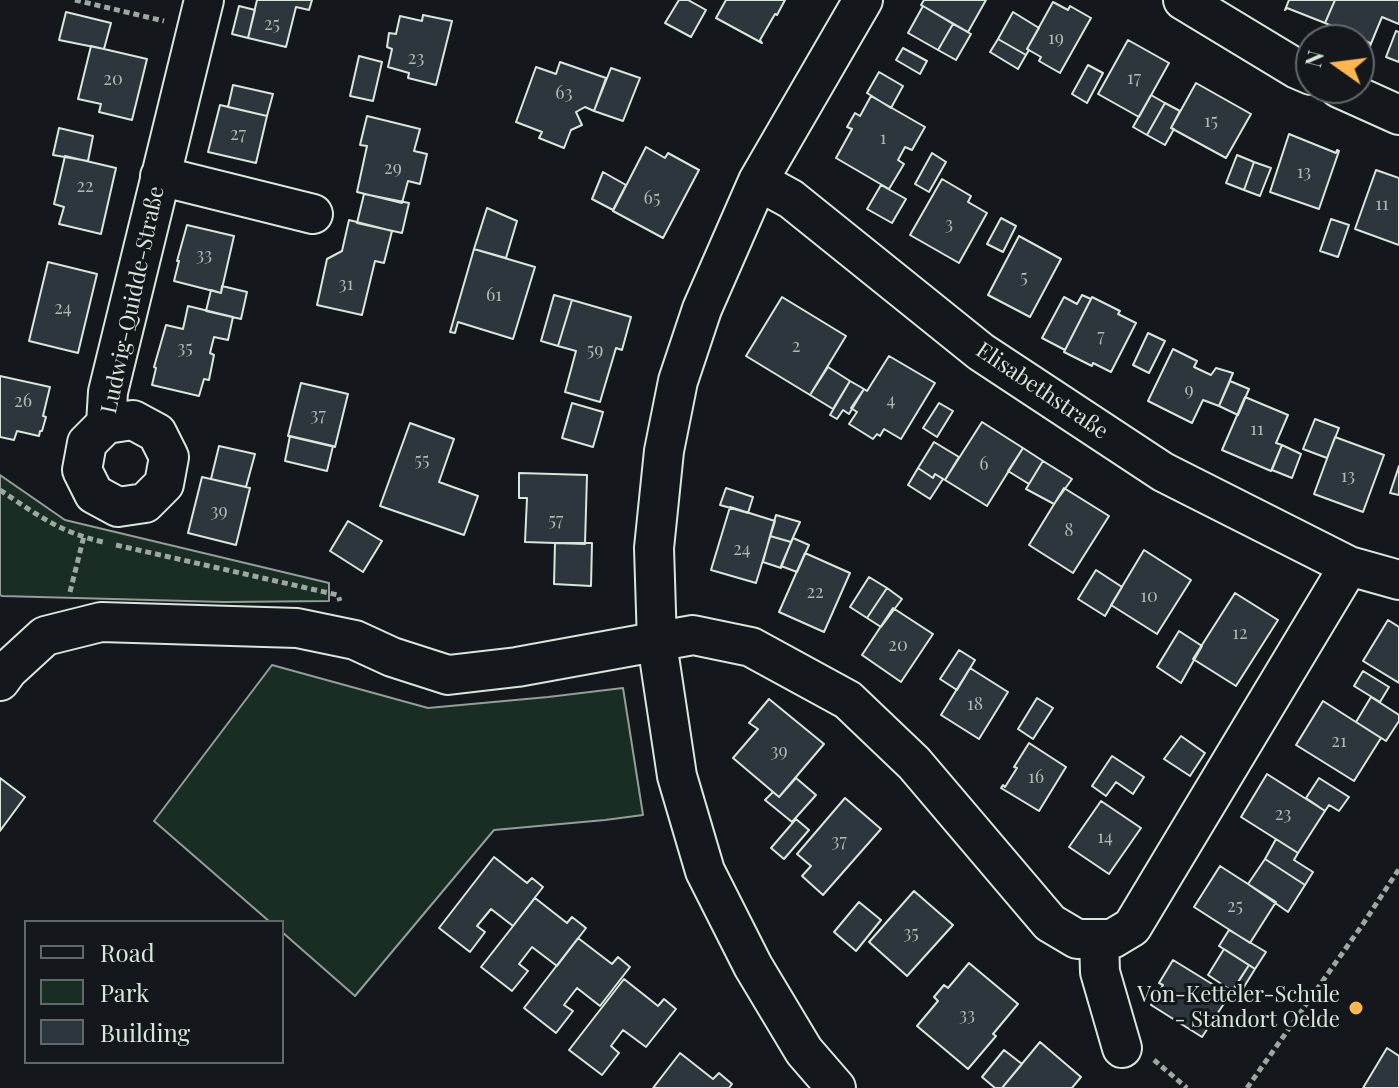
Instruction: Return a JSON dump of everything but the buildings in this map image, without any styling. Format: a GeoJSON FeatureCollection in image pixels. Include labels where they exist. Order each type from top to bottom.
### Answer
{"type":"FeatureCollection","features":[{"type":"Feature","properties":{"kind":"street"},"geometry":{"type":"LineString","coordinates":[[836,1088],[804,1051],[753,966],[705,871],[677,776],[657,643],[654,548],[664,451],[678,381],[702,309],[758,181],[863,0]]}},
{"type":"Feature","properties":{"kind":"street"},"geometry":{"type":"LineString","coordinates":[[1183,0],[1295,68]]}},
{"type":"Feature","properties":{"kind":"street","name":"Ludwig-Quidde-Straße"},"geometry":{"type":"LineString","coordinates":[[106,424],[108,392],[200,14]]}},
{"type":"Feature","properties":{"kind":"street"},"geometry":{"type":"LineString","coordinates":[[1375,104],[1399,115]]}},
{"type":"Feature","properties":{"kind":"street","name":"Ludwig-Quidde-Straße"},"geometry":{"type":"LineString","coordinates":[[160,176],[313,214]]}},
{"type":"Feature","properties":{"kind":"street","name":"Elisabethstraße"},"geometry":{"type":"LineString","coordinates":[[758,181],[791,199],[981,352],[1150,464],[1349,566],[1399,580]]}},
{"type":"Feature","properties":{"kind":"street","name":"Ludwig-Quidde-Straße"},"geometry":{"type":"LineString","coordinates":[[133,420],[145,426],[157,433],[169,457],[164,484],[145,503],[118,507],[94,494],[82,470],[87,443],[106,424],[133,420]]}},
{"type":"Feature","properties":{"kind":"street"},"geometry":{"type":"LineString","coordinates":[[0,681],[45,636],[101,622],[297,628],[355,640],[392,657],[448,675],[517,667],[693,635],[751,647],[848,700],[914,763],[1050,923],[1077,939],[1112,939],[1132,927],[1349,566]]}},
{"type":"Feature","properties":{"kind":"street"},"geometry":{"type":"LineString","coordinates":[[1099,939],[1100,972],[1122,1048]]}},
{"type":"Feature","properties":{"kind":"path"},"geometry":{"type":"LineString","coordinates":[[75,0],[200,14]]}},
{"type":"Feature","properties":{"kind":"path"},"geometry":{"type":"LineString","coordinates":[[0,490],[56,527],[83,538],[338,595],[355,640]]}},
{"type":"Feature","properties":{"kind":"path"},"geometry":{"type":"LineString","coordinates":[[61,632],[94,494]]}},
{"type":"Feature","properties":{"kind":"path"},"geometry":{"type":"LineString","coordinates":[[1247,1088],[1399,869]]}},
{"type":"Feature","properties":{"kind":"green space"},"geometry":{"type":"Polygon","coordinates":[[[0,475],[65,520],[329,583],[329,601],[224,602],[2,596],[0,475]]]}},
{"type":"Feature","properties":{"kind":"green space"},"geometry":{"type":"Polygon","coordinates":[[[272,665],[428,708],[623,688],[643,815],[494,830],[355,996],[284,934],[284,920],[268,920],[154,821],[272,665]]]}},
{"type":"Feature","properties":{"kind":"place","name":"Von-Ketteler-Schule - Standort Oelde"},"geometry":{"type":"Point","coordinates":[1356,1008]}}]}
